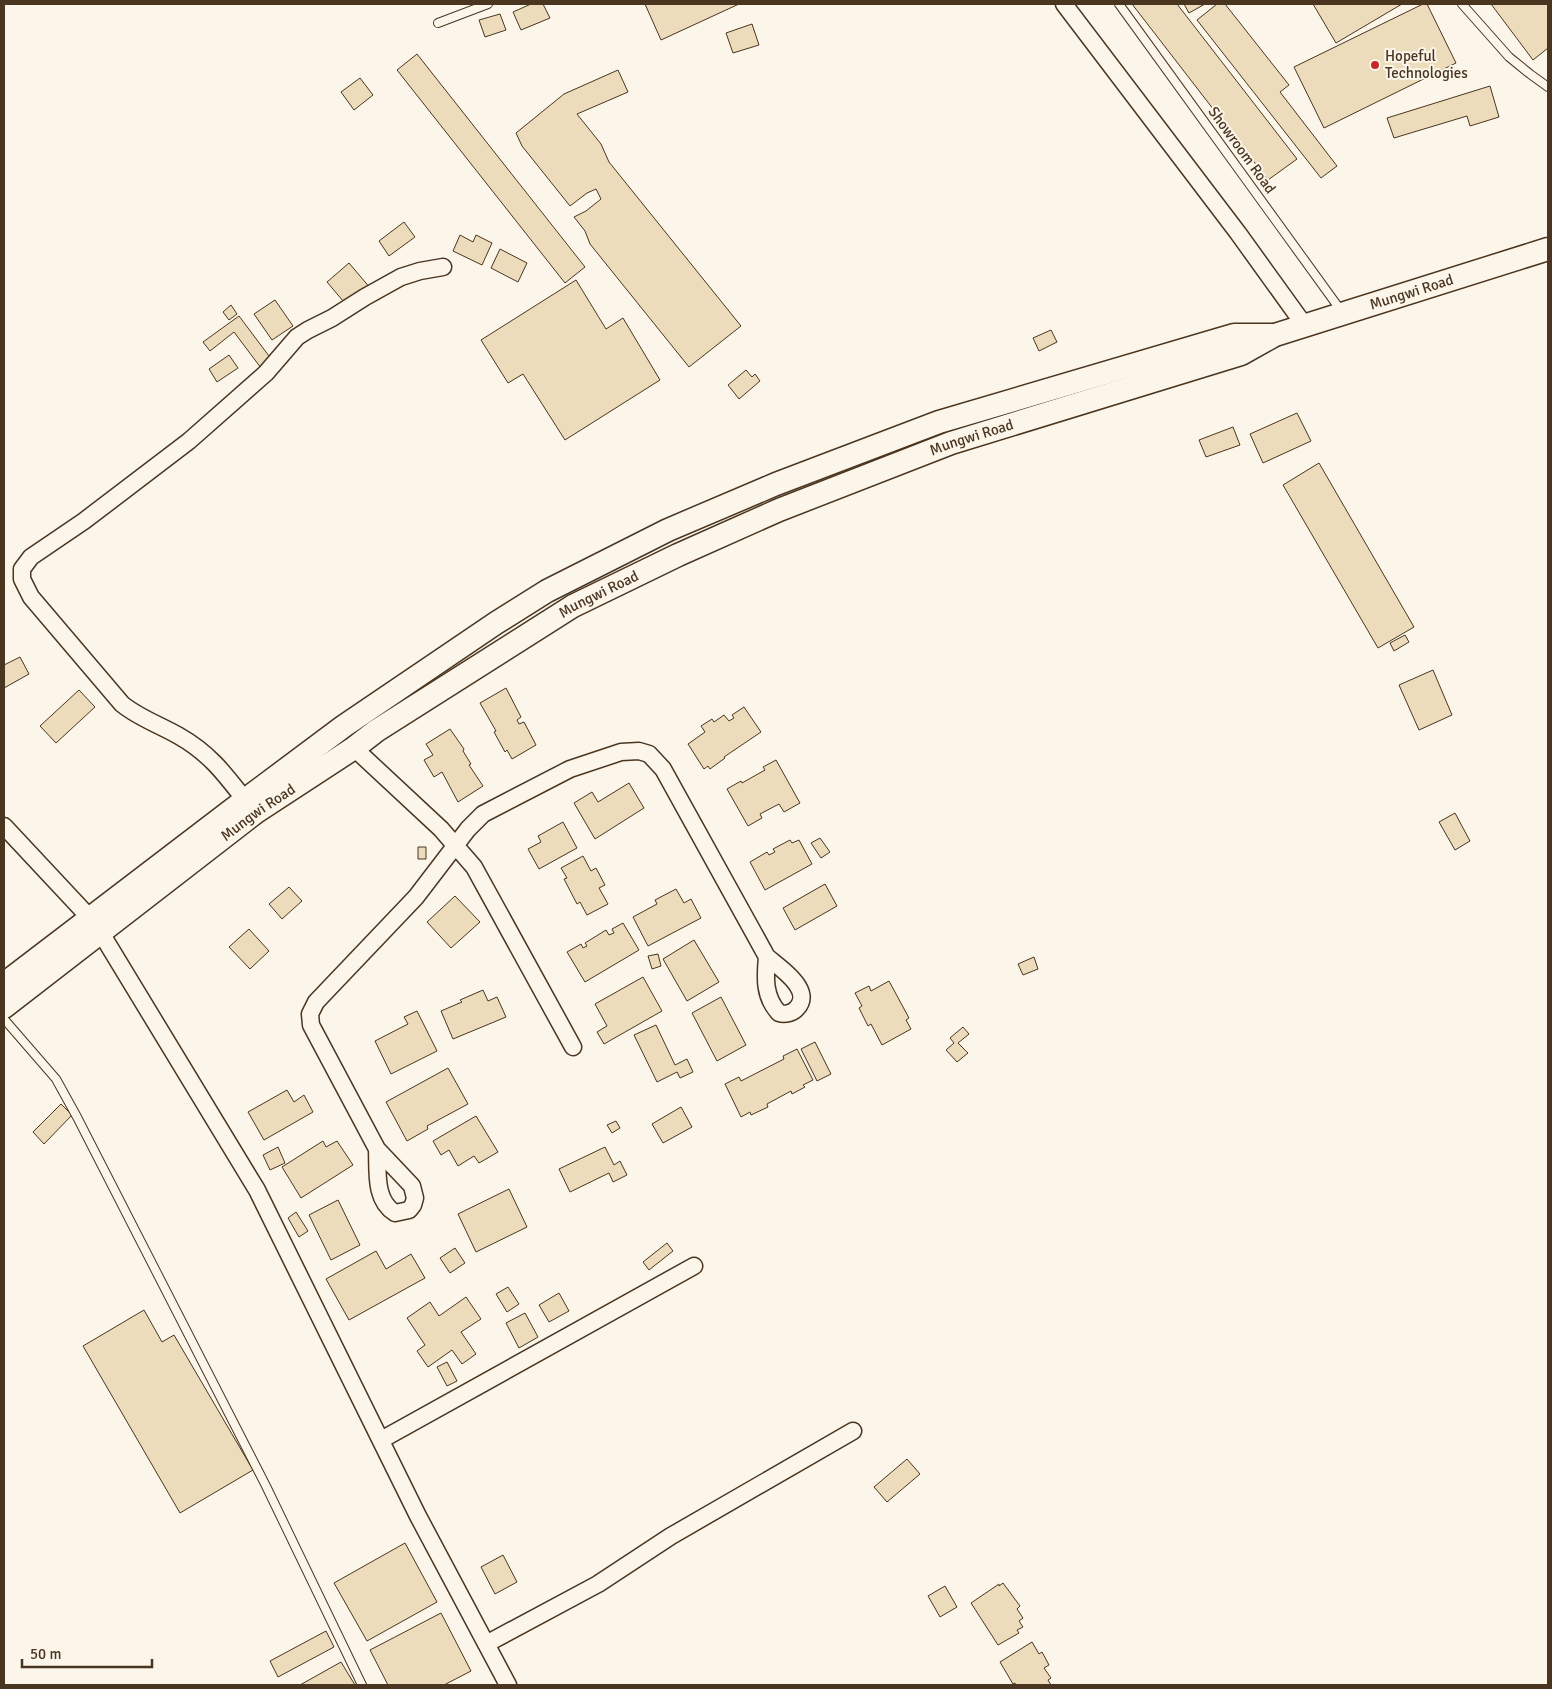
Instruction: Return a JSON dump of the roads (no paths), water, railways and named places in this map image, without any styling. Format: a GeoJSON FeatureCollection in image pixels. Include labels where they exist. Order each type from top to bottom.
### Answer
{"type":"FeatureCollection","features":[{"type":"Feature","properties":{"kind":"main road","name":"Mungwi Road"},"geometry":{"type":"LineString","coordinates":[[4,984],[95,925],[256,812],[401,715],[573,606],[678,555],[779,510],[951,443],[1241,354],[1275,335],[1548,249]]}},
{"type":"Feature","properties":{"kind":"main road","name":"Mungwi Road"},"geometry":{"type":"LineString","coordinates":[[4,1007],[95,925],[245,800],[344,726],[546,591],[668,530],[776,484],[939,422],[1234,335],[1275,335]]}},
{"type":"Feature","properties":{"kind":"street"},"geometry":{"type":"LineString","coordinates":[[1064,4],[1305,326]]}},
{"type":"Feature","properties":{"kind":"street"},"geometry":{"type":"LineString","coordinates":[[245,800],[213,759],[181,737],[131,712],[122,704],[31,597],[22,579],[22,569],[31,557],[84,521],[189,440],[266,373],[297,337],[401,277],[443,267]]}},
{"type":"Feature","properties":{"kind":"street"},"geometry":{"type":"LineString","coordinates":[[354,748],[456,845],[474,867],[573,1046]]}},
{"type":"Feature","properties":{"kind":"street"},"geometry":{"type":"LineString","coordinates":[[377,1149],[311,1025],[310,1014],[316,1002],[416,897],[468,829],[483,814],[527,790],[570,769],[621,752],[640,751],[649,754],[663,769],[767,957]]}},
{"type":"Feature","properties":{"kind":"street"},"geometry":{"type":"LineString","coordinates":[[4,826],[95,925],[257,1190],[418,1516],[508,1685]]}},
{"type":"Feature","properties":{"kind":"street"},"geometry":{"type":"LineString","coordinates":[[381,1440],[694,1266]]}},
{"type":"Feature","properties":{"kind":"street"},"geometry":{"type":"LineString","coordinates":[[486,1644],[598,1584],[671,1536],[853,1431]]}},
{"type":"Feature","properties":{"kind":"lane"},"geometry":{"type":"LineString","coordinates":[[438,23],[488,4]]}},
{"type":"Feature","properties":{"kind":"lane","name":"Showroom Road"},"geometry":{"type":"LineString","coordinates":[[1119,4],[1342,313]]}},
{"type":"Feature","properties":{"kind":"lane"},"geometry":{"type":"LineString","coordinates":[[1462,4],[1509,57],[1548,87]]}},
{"type":"Feature","properties":{"kind":"lane"},"geometry":{"type":"LineString","coordinates":[[4,1019],[56,1079],[77,1117],[266,1486],[362,1685]]}},
{"type":"Feature","properties":{"kind":"place","name":"Hopeful Technologies"},"geometry":{"type":"Point","coordinates":[1375,65]}}]}
